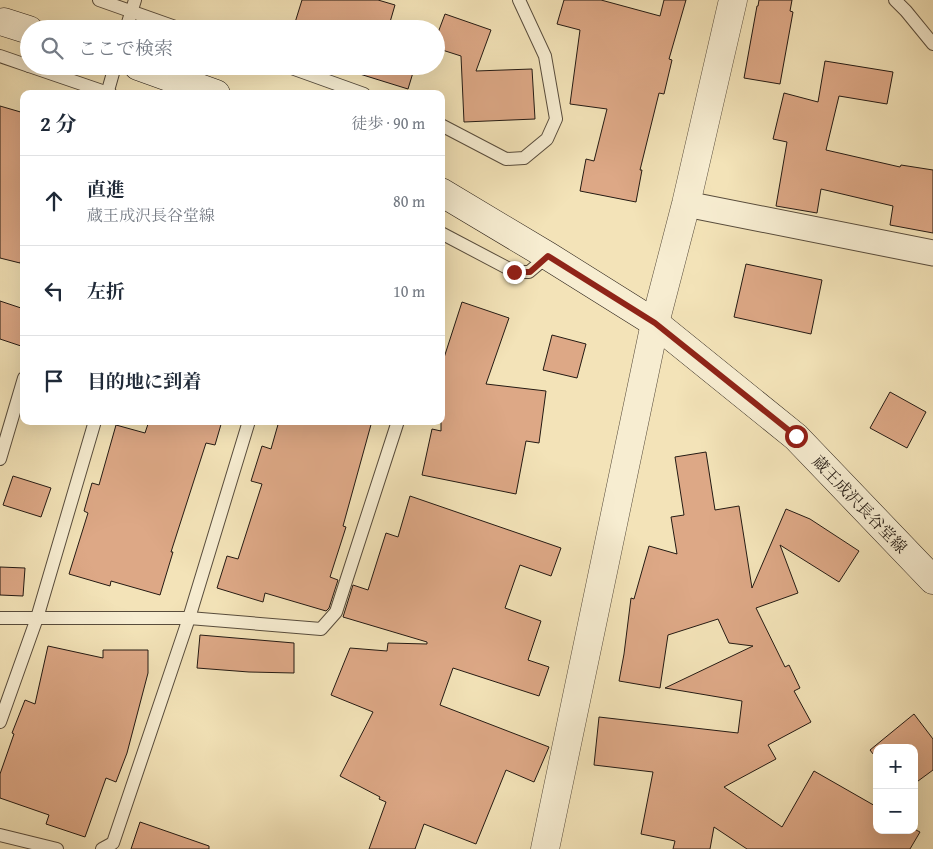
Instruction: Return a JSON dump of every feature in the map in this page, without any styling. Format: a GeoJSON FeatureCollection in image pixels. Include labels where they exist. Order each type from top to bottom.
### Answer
{"type":"FeatureCollection","features":[{"type":"Feature","properties":{"kind":"street"},"geometry":{"type":"LineString","coordinates":[[545,849],[655,323],[686,204],[733,0]]}},
{"type":"Feature","properties":{"kind":"street"},"geometry":{"type":"LineString","coordinates":[[163,75],[205,90]]}},
{"type":"Feature","properties":{"kind":"street","name":"蔵王成沢長谷堂線"},"geometry":{"type":"LineString","coordinates":[[445,194],[655,323],[796,436],[933,580]]}},
{"type":"Feature","properties":{"kind":"street"},"geometry":{"type":"LineString","coordinates":[[686,204],[933,253]]}},
{"type":"Feature","properties":{"kind":"lane"},"geometry":{"type":"LineString","coordinates":[[99,0],[133,6],[162,20]]}},
{"type":"Feature","properties":{"kind":"lane"},"geometry":{"type":"LineString","coordinates":[[445,128],[506,159],[524,158],[547,139],[556,120],[545,56],[519,0]]}},
{"type":"Feature","properties":{"kind":"lane"},"geometry":{"type":"LineString","coordinates":[[895,0],[933,44]]}},
{"type":"Feature","properties":{"kind":"lane"},"geometry":{"type":"LineString","coordinates":[[129,20],[133,6]]}},
{"type":"Feature","properties":{"kind":"lane"},"geometry":{"type":"LineString","coordinates":[[0,56],[20,63]]}},
{"type":"Feature","properties":{"kind":"lane"},"geometry":{"type":"LineString","coordinates":[[55,75],[99,90]]}},
{"type":"Feature","properties":{"kind":"lane"},"geometry":{"type":"LineString","coordinates":[[109,90],[113,75]]}},
{"type":"Feature","properties":{"kind":"lane"},"geometry":{"type":"LineString","coordinates":[[311,75],[353,90]]}},
{"type":"Feature","properties":{"kind":"lane"},"geometry":{"type":"LineString","coordinates":[[445,236],[514,272],[530,272],[548,256]]}},
{"type":"Feature","properties":{"kind":"lane"},"geometry":{"type":"LineString","coordinates":[[0,459],[20,392]]}},
{"type":"Feature","properties":{"kind":"lane"},"geometry":{"type":"LineString","coordinates":[[0,722],[37,618],[94,425]]}},
{"type":"Feature","properties":{"kind":"lane"},"geometry":{"type":"LineString","coordinates":[[102,849],[113,843],[189,618],[248,425]]}},
{"type":"Feature","properties":{"kind":"lane"},"geometry":{"type":"LineString","coordinates":[[0,618],[189,618],[321,629],[336,612],[397,425]]}},
{"type":"Feature","properties":{"kind":"lane"},"geometry":{"type":"LineString","coordinates":[[0,835],[57,849]]}},
{"type":"Feature","properties":{"kind":"building"},"geometry":{"type":"Polygon","coordinates":[[[302,0],[378,0],[395,5],[391,20],[296,20],[302,0]]]}},
{"type":"Feature","properties":{"kind":"building"},"geometry":{"type":"Polygon","coordinates":[[[564,0],[601,0],[660,16],[664,0],[686,0],[669,59],[672,60],[664,94],[659,93],[640,170],[642,170],[636,202],[580,191],[586,159],[594,161],[607,109],[570,104],[580,30],[557,24],[564,0]]]}},
{"type":"Feature","properties":{"kind":"building"},"geometry":{"type":"Polygon","coordinates":[[[759,0],[792,0],[790,11],[793,12],[780,84],[744,78],[759,0]]]}},
{"type":"Feature","properties":{"kind":"building"},"geometry":{"type":"Polygon","coordinates":[[[445,14],[491,30],[476,71],[532,69],[535,119],[464,122],[461,56],[445,51],[445,20],[443,20],[445,14]]]}},
{"type":"Feature","properties":{"kind":"building"},"geometry":{"type":"Polygon","coordinates":[[[825,61],[893,72],[887,104],[839,96],[826,150],[900,167],[901,165],[933,170],[933,233],[890,225],[893,206],[821,189],[817,213],[776,206],[787,142],[773,139],[784,93],[818,102],[825,61]]]}},
{"type":"Feature","properties":{"kind":"building"},"geometry":{"type":"Polygon","coordinates":[[[363,75],[412,75],[408,89],[363,75]]]}},
{"type":"Feature","properties":{"kind":"building"},"geometry":{"type":"Polygon","coordinates":[[[0,106],[20,112],[20,263],[0,258],[0,106]]]}},
{"type":"Feature","properties":{"kind":"building"},"geometry":{"type":"Polygon","coordinates":[[[746,264],[822,280],[811,334],[734,317],[746,264]]]}},
{"type":"Feature","properties":{"kind":"building"},"geometry":{"type":"Polygon","coordinates":[[[0,301],[20,308],[20,346],[0,339],[0,301]]]}},
{"type":"Feature","properties":{"kind":"building"},"geometry":{"type":"Polygon","coordinates":[[[462,302],[509,318],[486,384],[546,391],[539,443],[526,441],[516,494],[422,475],[432,429],[441,431],[441,425],[445,425],[445,355],[462,302]]]}},
{"type":"Feature","properties":{"kind":"building"},"geometry":{"type":"Polygon","coordinates":[[[552,335],[586,344],[577,378],[543,370],[552,335]]]}},
{"type":"Feature","properties":{"kind":"building"},"geometry":{"type":"Polygon","coordinates":[[[890,392],[926,412],[907,448],[870,428],[890,392]]]}},
{"type":"Feature","properties":{"kind":"building"},"geometry":{"type":"Polygon","coordinates":[[[116,425],[145,433],[148,425],[221,425],[215,445],[206,443],[171,552],[173,552],[160,595],[111,581],[110,586],[69,574],[88,513],[84,511],[92,483],[99,485],[116,425]]]}},
{"type":"Feature","properties":{"kind":"building"},"geometry":{"type":"Polygon","coordinates":[[[278,425],[371,425],[343,526],[346,527],[330,577],[338,580],[329,608],[326,611],[265,593],[263,602],[217,588],[227,556],[238,559],[262,484],[251,481],[262,446],[271,449],[278,425]]]}},
{"type":"Feature","properties":{"kind":"building"},"geometry":{"type":"Polygon","coordinates":[[[706,452],[715,510],[739,506],[752,588],[786,509],[810,519],[859,551],[839,582],[780,545],[798,593],[756,608],[785,667],[789,665],[800,688],[794,691],[811,722],[768,745],[776,759],[724,787],[782,827],[814,771],[873,805],[873,834],[918,834],[918,831],[920,832],[910,849],[747,849],[714,827],[710,849],[673,849],[675,841],[641,834],[653,772],[594,765],[599,717],[738,733],[742,701],[665,688],[753,646],[729,643],[718,619],[668,635],[660,688],[619,681],[631,598],[634,599],[649,546],[677,554],[671,517],[684,515],[675,457],[706,452]]]}},
{"type":"Feature","properties":{"kind":"building"},"geometry":{"type":"Polygon","coordinates":[[[13,476],[51,488],[41,517],[3,505],[13,476]]]}},
{"type":"Feature","properties":{"kind":"building"},"geometry":{"type":"Polygon","coordinates":[[[410,496],[561,548],[551,576],[520,565],[505,608],[541,621],[528,660],[549,667],[539,696],[453,668],[440,705],[549,747],[534,782],[506,770],[476,844],[424,824],[415,849],[369,849],[386,802],[340,776],[373,712],[331,695],[350,648],[387,651],[388,643],[427,644],[427,642],[343,617],[353,585],[368,590],[386,533],[398,537],[410,496]]]}},
{"type":"Feature","properties":{"kind":"building"},"geometry":{"type":"Polygon","coordinates":[[[0,567],[25,568],[23,596],[0,595],[0,567]]]}},
{"type":"Feature","properties":{"kind":"building"},"geometry":{"type":"Polygon","coordinates":[[[200,635],[294,643],[294,673],[197,668],[200,635]]]}},
{"type":"Feature","properties":{"kind":"building"},"geometry":{"type":"Polygon","coordinates":[[[48,646],[103,658],[103,650],[148,650],[148,673],[127,753],[116,782],[106,778],[85,837],[46,824],[49,815],[0,798],[0,774],[14,734],[12,733],[25,700],[35,704],[48,646]]]}},
{"type":"Feature","properties":{"kind":"building"},"geometry":{"type":"Polygon","coordinates":[[[914,714],[933,739],[933,770],[918,781],[918,744],[877,744],[914,714]]]}},
{"type":"Feature","properties":{"kind":"building"},"geometry":{"type":"Polygon","coordinates":[[[140,822],[209,846],[209,849],[131,849],[140,822]]]}},
{"type":"Feature","properties":{"kind":"route"},"geometry":{"type":"LineString","coordinates":[[514,272],[530,272],[548,256],[655,323],[796,436]]}}]}
